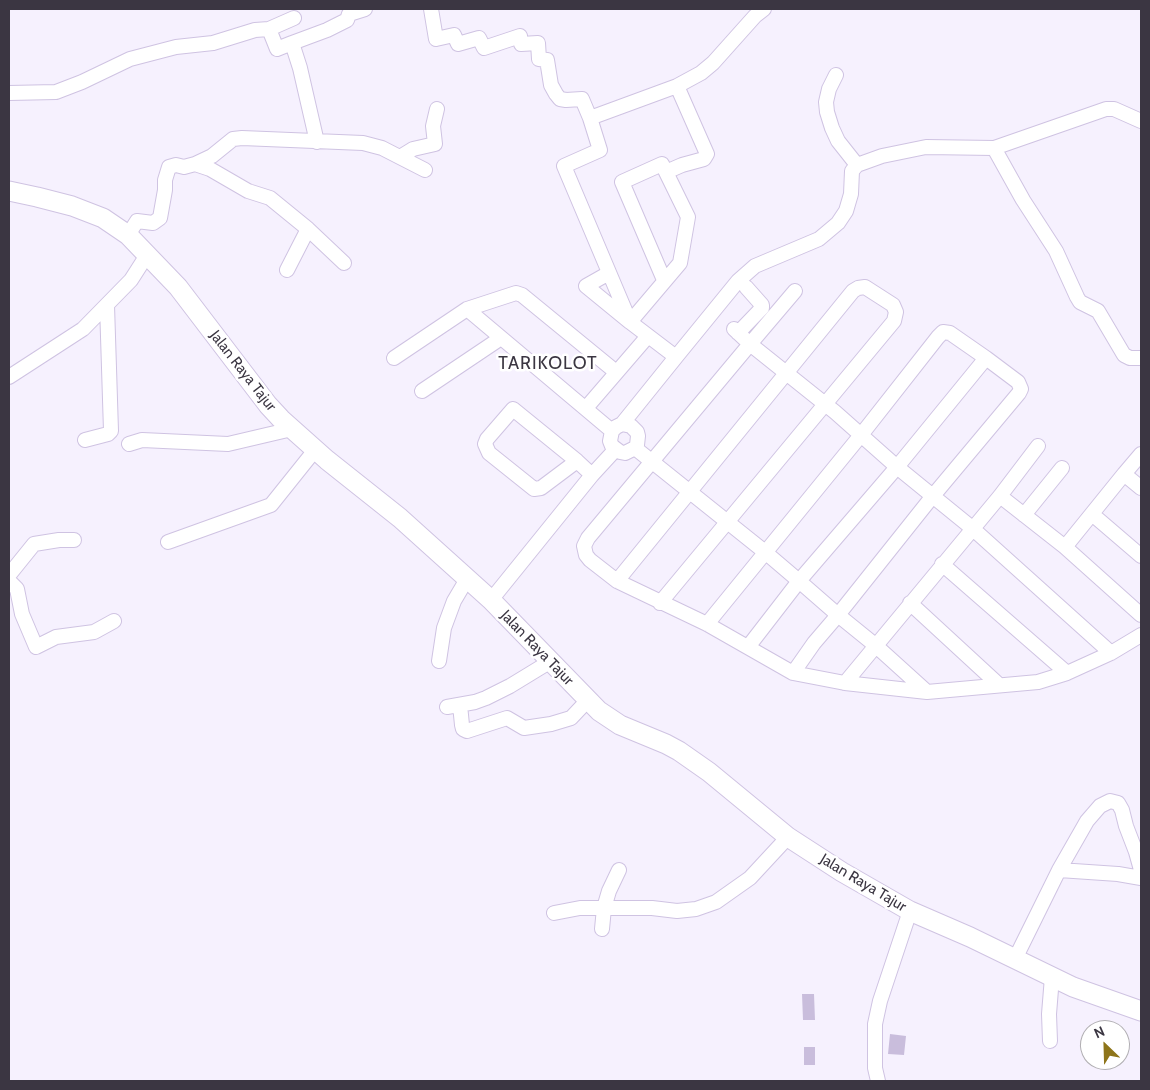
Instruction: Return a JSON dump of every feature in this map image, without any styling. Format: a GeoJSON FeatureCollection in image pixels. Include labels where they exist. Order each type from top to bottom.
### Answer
{"type":"FeatureCollection","features":[{"type":"Feature","properties":{"kind":"main road","name":"Jalan Raya Tajur"},"geometry":{"type":"LineString","coordinates":[[9,191],[37,196],[72,206],[103,218],[128,235],[178,287],[268,405],[292,429],[315,450],[400,518],[491,600],[588,700],[620,725],[679,751],[709,772],[788,838],[910,911],[970,937],[1052,977],[1141,1011]]}},
{"type":"Feature","properties":{"kind":"street"},"geometry":{"type":"LineString","coordinates":[[9,93],[56,92],[130,59],[176,47],[213,43],[255,30],[269,29],[290,20],[279,9]]}},
{"type":"Feature","properties":{"kind":"street"},"geometry":{"type":"LineString","coordinates":[[269,29],[277,49],[327,30],[347,20],[349,14],[365,9]]}},
{"type":"Feature","properties":{"kind":"street"},"geometry":{"type":"LineString","coordinates":[[431,9],[436,39],[454,36],[458,44],[479,38],[484,48],[520,36],[521,44],[538,43],[539,59],[547,60],[553,90],[560,99],[582,99],[600,150],[564,166],[630,322]]}},
{"type":"Feature","properties":{"kind":"street"},"geometry":{"type":"LineString","coordinates":[[590,118],[677,86],[701,73],[713,63],[755,16],[764,9]]}},
{"type":"Feature","properties":{"kind":"street"},"geometry":{"type":"LineString","coordinates":[[292,43],[300,68],[317,142]]}},
{"type":"Feature","properties":{"kind":"street"},"geometry":{"type":"LineString","coordinates":[[836,75],[829,89],[826,102],[827,112],[838,142],[857,165]]}},
{"type":"Feature","properties":{"kind":"street"},"geometry":{"type":"LineString","coordinates":[[666,172],[704,159],[707,154],[677,86]]}},
{"type":"Feature","properties":{"kind":"street"},"geometry":{"type":"LineString","coordinates":[[400,157],[413,149],[435,144],[433,126],[437,109]]}},
{"type":"Feature","properties":{"kind":"street"},"geometry":{"type":"LineString","coordinates":[[466,309],[586,408],[617,428],[631,426],[637,432],[638,440],[635,448],[625,453],[615,450],[610,441],[617,428],[738,281],[755,266],[819,239],[838,223],[846,211],[851,194],[852,170],[857,165],[882,156],[926,147],[994,148],[1106,109],[1114,109],[1141,121]]}},
{"type":"Feature","properties":{"kind":"street"},"geometry":{"type":"LineString","coordinates":[[128,235],[137,221],[153,223],[160,218],[168,168],[172,165],[184,167],[196,164],[212,156],[234,139],[363,143],[382,148],[426,170]]}},
{"type":"Feature","properties":{"kind":"street"},"geometry":{"type":"LineString","coordinates":[[994,148],[1023,200],[1056,250],[1080,302],[1098,311],[1124,355],[1130,358],[1141,358]]}},
{"type":"Feature","properties":{"kind":"street"},"geometry":{"type":"LineString","coordinates":[[196,164],[210,169],[248,192],[270,198],[308,229],[344,263]]}},
{"type":"Feature","properties":{"kind":"street"},"geometry":{"type":"LineString","coordinates":[[630,322],[680,263],[688,217],[662,164],[622,182],[664,280]]}},
{"type":"Feature","properties":{"kind":"street"},"geometry":{"type":"LineString","coordinates":[[286,270],[308,229]]}},
{"type":"Feature","properties":{"kind":"street"},"geometry":{"type":"LineString","coordinates":[[9,377],[83,329],[131,280],[147,255]]}},
{"type":"Feature","properties":{"kind":"street"},"geometry":{"type":"LineString","coordinates":[[609,273],[586,286],[676,357]]}},
{"type":"Feature","properties":{"kind":"street"},"geometry":{"type":"LineString","coordinates":[[746,287],[762,305],[762,308],[736,331],[932,497],[972,528],[1111,653]]}},
{"type":"Feature","properties":{"kind":"street"},"geometry":{"type":"LineString","coordinates":[[617,581],[853,291],[858,288],[865,288],[892,305],[896,312],[894,321],[660,603]]}},
{"type":"Feature","properties":{"kind":"street"},"geometry":{"type":"LineString","coordinates":[[795,291],[588,538],[584,546],[586,555],[590,560],[617,581],[707,624],[793,672],[845,683],[928,692],[1038,682],[1067,673],[1111,653],[1141,635]]}},
{"type":"Feature","properties":{"kind":"street"},"geometry":{"type":"LineString","coordinates":[[394,358],[466,309],[516,293],[522,295],[616,372]]}},
{"type":"Feature","properties":{"kind":"street"},"geometry":{"type":"LineString","coordinates":[[85,440],[108,434],[111,431],[107,305]]}},
{"type":"Feature","properties":{"kind":"street"},"geometry":{"type":"LineString","coordinates":[[707,624],[938,337],[944,332],[950,333],[1018,382],[1022,389],[932,497],[814,643],[793,672]]}},
{"type":"Feature","properties":{"kind":"street"},"geometry":{"type":"LineString","coordinates":[[586,408],[648,336]]}},
{"type":"Feature","properties":{"kind":"street"},"geometry":{"type":"LineString","coordinates":[[422,391],[501,338]]}},
{"type":"Feature","properties":{"kind":"street"},"geometry":{"type":"LineString","coordinates":[[748,647],[800,581],[986,358]]}},
{"type":"Feature","properties":{"kind":"street"},"geometry":{"type":"LineString","coordinates":[[577,461],[541,488],[534,489],[489,454],[485,444],[487,438],[513,409],[577,461],[592,475]]}},
{"type":"Feature","properties":{"kind":"street"},"geometry":{"type":"LineString","coordinates":[[129,444],[142,440],[228,444],[292,429]]}},
{"type":"Feature","properties":{"kind":"street"},"geometry":{"type":"LineString","coordinates":[[845,683],[1000,496],[1038,446]]}},
{"type":"Feature","properties":{"kind":"street"},"geometry":{"type":"LineString","coordinates":[[635,448],[800,581],[928,692]]}},
{"type":"Feature","properties":{"kind":"street"},"geometry":{"type":"LineString","coordinates":[[168,542],[271,505],[315,450]]}},
{"type":"Feature","properties":{"kind":"street"},"geometry":{"type":"LineString","coordinates":[[491,600],[592,475],[615,450]]}},
{"type":"Feature","properties":{"kind":"street"},"geometry":{"type":"LineString","coordinates":[[1065,547],[1141,454]]}},
{"type":"Feature","properties":{"kind":"street"},"geometry":{"type":"LineString","coordinates":[[1024,515],[1062,468]]}},
{"type":"Feature","properties":{"kind":"street"},"geometry":{"type":"LineString","coordinates":[[1124,474],[1141,488]]}},
{"type":"Feature","properties":{"kind":"street"},"geometry":{"type":"LineString","coordinates":[[1000,496],[1065,547],[1141,615]]}},
{"type":"Feature","properties":{"kind":"street"},"geometry":{"type":"LineString","coordinates":[[1092,514],[1141,556]]}},
{"type":"Feature","properties":{"kind":"street"},"geometry":{"type":"LineString","coordinates":[[9,575],[34,544],[74,540]]}},
{"type":"Feature","properties":{"kind":"street"},"geometry":{"type":"LineString","coordinates":[[942,564],[1067,673]]}},
{"type":"Feature","properties":{"kind":"street"},"geometry":{"type":"LineString","coordinates":[[439,661],[444,628],[454,601],[467,579]]}},
{"type":"Feature","properties":{"kind":"street"},"geometry":{"type":"LineString","coordinates":[[9,581],[17,589],[22,614],[36,647],[56,637],[94,632],[114,621]]}},
{"type":"Feature","properties":{"kind":"street"},"geometry":{"type":"LineString","coordinates":[[910,603],[999,685]]}},
{"type":"Feature","properties":{"kind":"street"},"geometry":{"type":"LineString","coordinates":[[551,661],[486,698],[454,706],[464,729],[467,731],[507,718],[524,728],[551,724],[571,718],[588,700]]}},
{"type":"Feature","properties":{"kind":"street"},"geometry":{"type":"LineString","coordinates":[[1015,959],[1059,870],[1087,821],[1100,806],[1114,801],[1118,803],[1122,810],[1141,870]]}},
{"type":"Feature","properties":{"kind":"street"},"geometry":{"type":"LineString","coordinates":[[554,913],[580,908],[652,908],[677,911],[696,909],[716,902],[750,878],[788,838]]}},
{"type":"Feature","properties":{"kind":"street"},"geometry":{"type":"LineString","coordinates":[[602,929],[604,908],[609,891],[619,870]]}},
{"type":"Feature","properties":{"kind":"street"},"geometry":{"type":"LineString","coordinates":[[1059,870],[1118,874],[1141,878]]}},
{"type":"Feature","properties":{"kind":"street"},"geometry":{"type":"LineString","coordinates":[[878,1081],[875,1068],[875,1024],[880,1001],[910,911]]}},
{"type":"Feature","properties":{"kind":"street"},"geometry":{"type":"LineString","coordinates":[[1050,1040],[1049,1014],[1052,977]]}},
{"type":"Feature","properties":{"kind":"building"},"geometry":{"type":"Polygon","coordinates":[[[802,994],[814,994],[815,1020],[803,1020],[802,994]]]}},
{"type":"Feature","properties":{"kind":"building"},"geometry":{"type":"Polygon","coordinates":[[[890,1034],[906,1036],[904,1055],[888,1054],[890,1034]]]}},
{"type":"Feature","properties":{"kind":"building"},"geometry":{"type":"Polygon","coordinates":[[[804,1047],[815,1047],[815,1065],[804,1065],[804,1047]]]}},
{"type":"Feature","properties":{"kind":"district","name":"TARIKOLOT"},"geometry":{"type":"Point","coordinates":[548,364]}}]}
